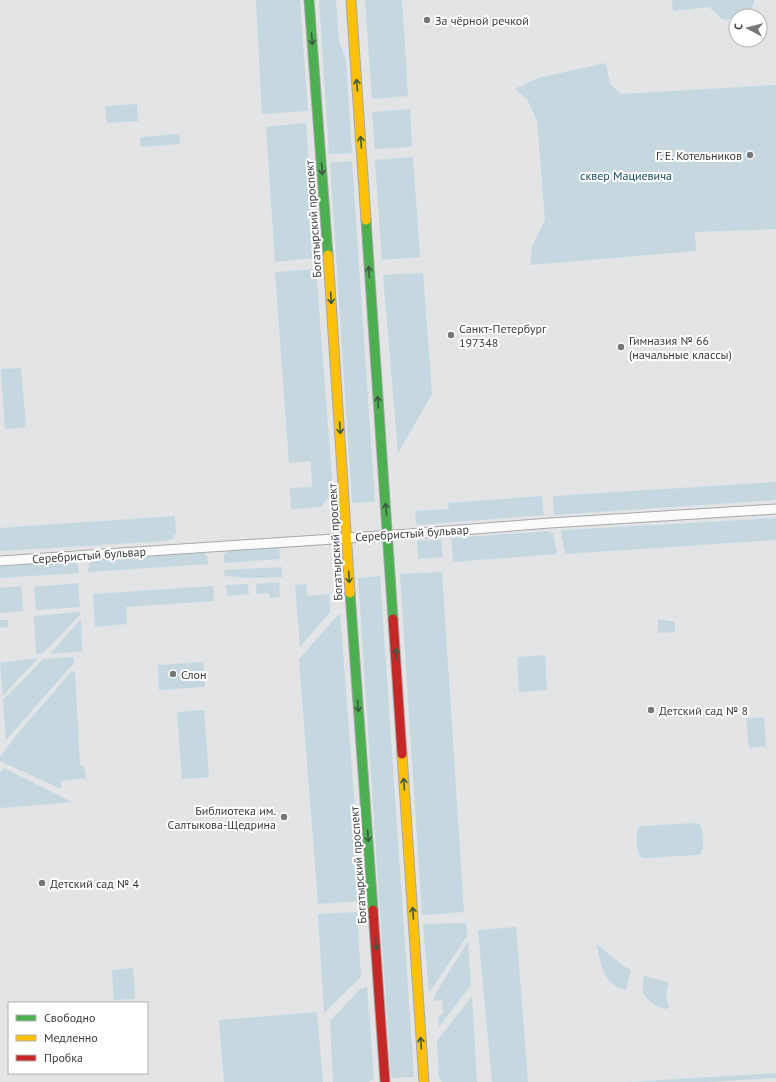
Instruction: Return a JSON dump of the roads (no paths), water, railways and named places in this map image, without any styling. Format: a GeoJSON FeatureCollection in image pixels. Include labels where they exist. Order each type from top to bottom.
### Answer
{"type":"FeatureCollection","features":[{"type":"Feature","properties":{"kind":"main road"},"geometry":{"type":"LineString","coordinates":[[351,1],[424,1082]]}},
{"type":"Feature","properties":{"kind":"main road","name":"Богатырский проспект"},"geometry":{"type":"LineString","coordinates":[[310,2],[346,538],[385,1082]]}},
{"type":"Feature","properties":{"kind":"street","name":"Серебристый бульвар"},"geometry":{"type":"LineString","coordinates":[[0,561],[776,508]]}},
{"type":"Feature","properties":{"kind":"place","name":"За чёрной речкой"},"geometry":{"type":"Point","coordinates":[427,20]}},
{"type":"Feature","properties":{"kind":"place","name":"Г. Е. Котельников"},"geometry":{"type":"Point","coordinates":[750,155]}},
{"type":"Feature","properties":{"kind":"place","name":"Санкт-Петербург 197348"},"geometry":{"type":"Point","coordinates":[451,335]}},
{"type":"Feature","properties":{"kind":"place","name":"Гимназия № 66 (начальные классы)"},"geometry":{"type":"Point","coordinates":[621,347]}},
{"type":"Feature","properties":{"kind":"place","name":"Слон"},"geometry":{"type":"Point","coordinates":[173,674]}},
{"type":"Feature","properties":{"kind":"place","name":"Детский сад № 8"},"geometry":{"type":"Point","coordinates":[651,710]}},
{"type":"Feature","properties":{"kind":"place","name":"Библиотека им. Салтыкова-Щедрина"},"geometry":{"type":"Point","coordinates":[284,817]}},
{"type":"Feature","properties":{"kind":"place","name":"Детский сад № 4"},"geometry":{"type":"Point","coordinates":[42,883]}},
{"type":"Feature","properties":{"kind":"park label","name":"сквер Мациевича"},"geometry":{"type":"Point","coordinates":[626,175]}}]}
